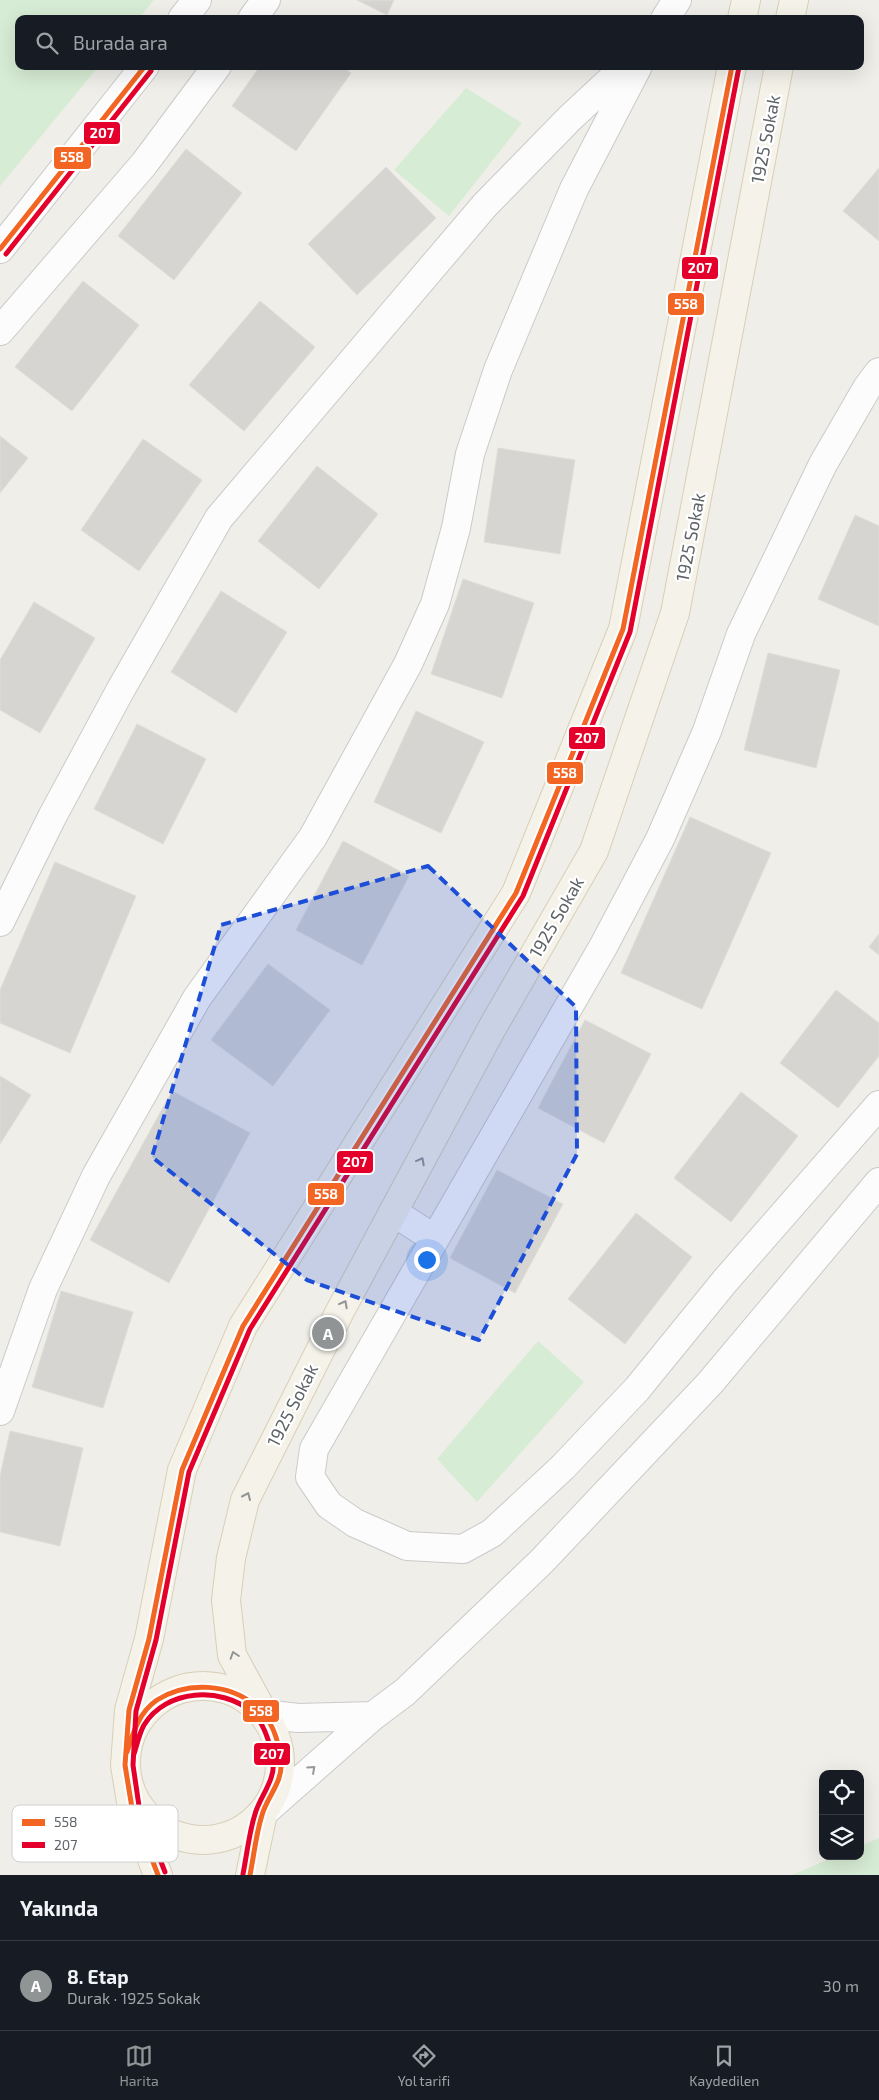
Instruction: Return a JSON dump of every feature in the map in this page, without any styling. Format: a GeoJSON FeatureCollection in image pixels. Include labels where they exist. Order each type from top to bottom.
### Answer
{"type":"FeatureCollection","features":[{"type":"Feature","properties":{"kind":"main road"},"geometry":{"type":"LineString","coordinates":[[743,15],[746,0]]}},
{"type":"Feature","properties":{"kind":"main road"},"geometry":{"type":"LineString","coordinates":[[791,15],[794,0]]}},
{"type":"Feature","properties":{"kind":"main road"},"geometry":{"type":"LineString","coordinates":[[132,1805],[125,1765],[130,1710],[149,1639],[182,1470],[243,1326],[516,893],[623,628],[731,70]]}},
{"type":"Feature","properties":{"kind":"main road","name":"1925 Sokak"},"geometry":{"type":"LineString","coordinates":[[264,1714],[232,1655],[226,1600],[231,1558],[245,1500],[338,1313],[492,1028],[594,850],[676,613],[778,70]]}},
{"type":"Feature","properties":{"kind":"main road"},"geometry":{"type":"LineString","coordinates":[[139,1805],[130,1791],[125,1765],[128,1741],[139,1719],[155,1702],[176,1690],[200,1685],[224,1688],[246,1698],[264,1714],[277,1737],[281,1763],[276,1790],[263,1813],[250,1875]]}},
{"type":"Feature","properties":{"kind":"main road"},"geometry":{"type":"LineString","coordinates":[[178,1836],[190,1840],[217,1840],[242,1830],[263,1813]]}},
{"type":"Feature","properties":{"kind":"main road"},"geometry":{"type":"LineString","coordinates":[[153,1862],[158,1875]]}},
{"type":"Feature","properties":{"kind":"street"},"geometry":{"type":"LineString","coordinates":[[185,15],[197,0]]}},
{"type":"Feature","properties":{"kind":"street"},"geometry":{"type":"LineString","coordinates":[[255,15],[266,0]]}},
{"type":"Feature","properties":{"kind":"street"},"geometry":{"type":"LineString","coordinates":[[668,15],[677,0]]}},
{"type":"Feature","properties":{"kind":"street"},"geometry":{"type":"LineString","coordinates":[[0,249],[142,70]]}},
{"type":"Feature","properties":{"kind":"street"},"geometry":{"type":"LineString","coordinates":[[0,331],[144,164],[214,70]]}},
{"type":"Feature","properties":{"kind":"street"},"geometry":{"type":"LineString","coordinates":[[0,922],[52,816],[116,697],[219,518],[485,205],[570,118],[622,70]]}},
{"type":"Feature","properties":{"kind":"street"},"geometry":{"type":"LineString","coordinates":[[0,1411],[43,1289],[96,1176],[198,998],[313,837],[408,664],[435,604],[456,528],[470,454],[498,370],[574,189],[636,70]]}},
{"type":"Feature","properties":{"kind":"street"},"geometry":{"type":"LineString","coordinates":[[879,372],[867,388],[823,464],[742,634],[707,731],[660,839],[603,946],[314,1449],[310,1477],[329,1505],[355,1523],[407,1546],[463,1549],[492,1533],[563,1467],[637,1389],[725,1281],[879,1105]]}},
{"type":"Feature","properties":{"kind":"street"},"geometry":{"type":"LineString","coordinates":[[263,1813],[373,1716],[405,1692],[542,1561],[710,1383],[879,1182]]}},
{"type":"Feature","properties":{"kind":"street"},"geometry":{"type":"LineString","coordinates":[[393,1212],[435,1239]]}},
{"type":"Feature","properties":{"kind":"street"},"geometry":{"type":"LineString","coordinates":[[264,1714],[298,1718],[373,1716]]}},
{"type":"Feature","properties":{"kind":"highlighted area"},"geometry":{"type":"Polygon","coordinates":[[[428,866],[576,1007],[577,1154],[479,1340],[307,1280],[152,1157],[221,925],[428,866]]]}},
{"type":"Feature","properties":{"kind":"green space"},"geometry":{"type":"Polygon","coordinates":[[[0,0],[154,0],[141,15],[15,15],[15,70],[96,70],[0,186],[0,0]]]}},
{"type":"Feature","properties":{"kind":"green space"},"geometry":{"type":"Polygon","coordinates":[[[466,88],[522,123],[449,216],[394,170],[466,88]]]}},
{"type":"Feature","properties":{"kind":"green space"},"geometry":{"type":"Polygon","coordinates":[[[538,1341],[584,1382],[477,1502],[437,1459],[538,1341]]]}},
{"type":"Feature","properties":{"kind":"green space"},"geometry":{"type":"Polygon","coordinates":[[[879,1838],[879,1875],[792,1875],[827,1860],[864,1860],[864,1844],[879,1838]]]}},
{"type":"Feature","properties":{"kind":"building"},"geometry":{"type":"Polygon","coordinates":[[[357,0],[394,0],[387,15],[357,0]]]}},
{"type":"Feature","properties":{"kind":"building"},"geometry":{"type":"Polygon","coordinates":[[[257,70],[347,70],[351,73],[296,151],[232,106],[257,70]]]}},
{"type":"Feature","properties":{"kind":"building"},"geometry":{"type":"Polygon","coordinates":[[[186,149],[242,193],[174,280],[118,236],[186,149]]]}},
{"type":"Feature","properties":{"kind":"building"},"geometry":{"type":"Polygon","coordinates":[[[386,167],[436,218],[357,295],[308,244],[386,167]]]}},
{"type":"Feature","properties":{"kind":"building"},"geometry":{"type":"Polygon","coordinates":[[[879,168],[879,241],[843,211],[879,168]]]}},
{"type":"Feature","properties":{"kind":"building"},"geometry":{"type":"Polygon","coordinates":[[[83,281],[139,325],[72,411],[15,367],[83,281]]]}},
{"type":"Feature","properties":{"kind":"building"},"geometry":{"type":"Polygon","coordinates":[[[260,301],[315,347],[244,431],[189,385],[260,301]]]}},
{"type":"Feature","properties":{"kind":"building"},"geometry":{"type":"Polygon","coordinates":[[[0,436],[28,458],[0,493],[0,436]]]}},
{"type":"Feature","properties":{"kind":"building"},"geometry":{"type":"Polygon","coordinates":[[[143,439],[202,480],[139,571],[81,530],[143,439]]]}},
{"type":"Feature","properties":{"kind":"building"},"geometry":{"type":"Polygon","coordinates":[[[498,448],[575,460],[560,554],[484,542],[498,448]]]}},
{"type":"Feature","properties":{"kind":"building"},"geometry":{"type":"Polygon","coordinates":[[[317,466],[378,514],[319,589],[258,541],[317,466]]]}},
{"type":"Feature","properties":{"kind":"building"},"geometry":{"type":"Polygon","coordinates":[[[855,515],[879,526],[879,626],[818,599],[855,515]]]}},
{"type":"Feature","properties":{"kind":"building"},"geometry":{"type":"Polygon","coordinates":[[[463,579],[534,603],[502,698],[431,674],[463,579]]]}},
{"type":"Feature","properties":{"kind":"building"},"geometry":{"type":"Polygon","coordinates":[[[221,591],[287,632],[236,713],[171,672],[221,591]]]}},
{"type":"Feature","properties":{"kind":"building"},"geometry":{"type":"Polygon","coordinates":[[[34,602],[95,638],[40,733],[0,710],[0,660],[34,602]]]}},
{"type":"Feature","properties":{"kind":"building"},"geometry":{"type":"Polygon","coordinates":[[[768,653],[840,670],[816,768],[744,750],[768,653]]]}},
{"type":"Feature","properties":{"kind":"building"},"geometry":{"type":"Polygon","coordinates":[[[416,711],[484,742],[441,833],[374,802],[416,711]]]}},
{"type":"Feature","properties":{"kind":"building"},"geometry":{"type":"Polygon","coordinates":[[[137,724],[206,759],[163,844],[94,809],[137,724]]]}},
{"type":"Feature","properties":{"kind":"building"},"geometry":{"type":"Polygon","coordinates":[[[690,817],[771,853],[702,1009],[621,973],[690,817]]]}},
{"type":"Feature","properties":{"kind":"building"},"geometry":{"type":"Polygon","coordinates":[[[343,841],[409,876],[362,965],[296,930],[343,841]]]}},
{"type":"Feature","properties":{"kind":"building"},"geometry":{"type":"Polygon","coordinates":[[[55,862],[136,896],[70,1053],[0,1023],[0,990],[55,862]]]}},
{"type":"Feature","properties":{"kind":"building"},"geometry":{"type":"Polygon","coordinates":[[[879,934],[879,955],[869,947],[879,934]]]}},
{"type":"Feature","properties":{"kind":"building"},"geometry":{"type":"Polygon","coordinates":[[[268,964],[330,1010],[273,1086],[211,1040],[268,964]]]}},
{"type":"Feature","properties":{"kind":"building"},"geometry":{"type":"Polygon","coordinates":[[[836,990],[879,1023],[879,1056],[838,1108],[780,1063],[836,990]]]}},
{"type":"Feature","properties":{"kind":"building"},"geometry":{"type":"Polygon","coordinates":[[[585,1020],[651,1054],[604,1143],[538,1108],[585,1020]]]}},
{"type":"Feature","properties":{"kind":"building"},"geometry":{"type":"Polygon","coordinates":[[[0,1076],[31,1095],[0,1144],[0,1076]]]}},
{"type":"Feature","properties":{"kind":"building"},"geometry":{"type":"Polygon","coordinates":[[[172,1091],[250,1133],[169,1283],[90,1240],[172,1091]]]}},
{"type":"Feature","properties":{"kind":"building"},"geometry":{"type":"Polygon","coordinates":[[[741,1092],[798,1136],[731,1222],[674,1178],[741,1092]]]}},
{"type":"Feature","properties":{"kind":"building"},"geometry":{"type":"Polygon","coordinates":[[[497,1170],[563,1204],[515,1293],[450,1258],[497,1170]]]}},
{"type":"Feature","properties":{"kind":"building"},"geometry":{"type":"Polygon","coordinates":[[[636,1213],[692,1257],[625,1344],[568,1299],[636,1213]]]}},
{"type":"Feature","properties":{"kind":"building"},"geometry":{"type":"Polygon","coordinates":[[[61,1291],[133,1312],[103,1408],[32,1387],[61,1291]]]}},
{"type":"Feature","properties":{"kind":"building"},"geometry":{"type":"Polygon","coordinates":[[[10,1431],[83,1448],[60,1546],[0,1532],[0,1476],[10,1431]]]}},
{"type":"Feature","properties":{"kind":"transit line","name":"558"},"geometry":{"type":"LineString","coordinates":[[0,249],[142,70]]}},
{"type":"Feature","properties":{"kind":"transit line","name":"558"},"geometry":{"type":"LineString","coordinates":[[132,1805],[125,1765],[129,1710],[149,1639],[182,1470],[243,1326],[516,893],[623,629],[731,70]]}},
{"type":"Feature","properties":{"kind":"transit line","name":"207"},"geometry":{"type":"LineString","coordinates":[[139,1805],[133,1765],[136,1711],[156,1640],[189,1472],[250,1329],[523,896],[630,632],[738,70]]}},
{"type":"Feature","properties":{"kind":"transit line","name":"207"},"geometry":{"type":"LineString","coordinates":[[6,254],[151,71]]}},
{"type":"Feature","properties":{"kind":"transit line","name":"558"},"geometry":{"type":"LineString","coordinates":[[127,1752],[141,1717],[157,1700],[169,1694],[181,1690],[208,1687],[234,1693],[257,1707],[267,1718],[274,1732],[280,1754],[281,1769],[280,1776],[262,1815],[250,1875]]}},
{"type":"Feature","properties":{"kind":"transit line","name":"207"},"geometry":{"type":"LineString","coordinates":[[134,1754],[144,1725],[154,1713],[166,1704],[180,1698],[195,1695],[225,1698],[239,1704],[257,1717],[264,1728],[273,1760],[273,1767],[270,1781],[257,1807],[253,1821],[243,1874]]}},
{"type":"Feature","properties":{"kind":"transit line","name":"558"},"geometry":{"type":"LineString","coordinates":[[153,1862],[158,1875]]}},
{"type":"Feature","properties":{"kind":"transit line","name":"207"},"geometry":{"type":"LineString","coordinates":[[161,1862],[165,1872]]}},
{"type":"Feature","properties":{"kind":"place","name":"8. Etap"},"geometry":{"type":"Point","coordinates":[328,1333]}}]}
